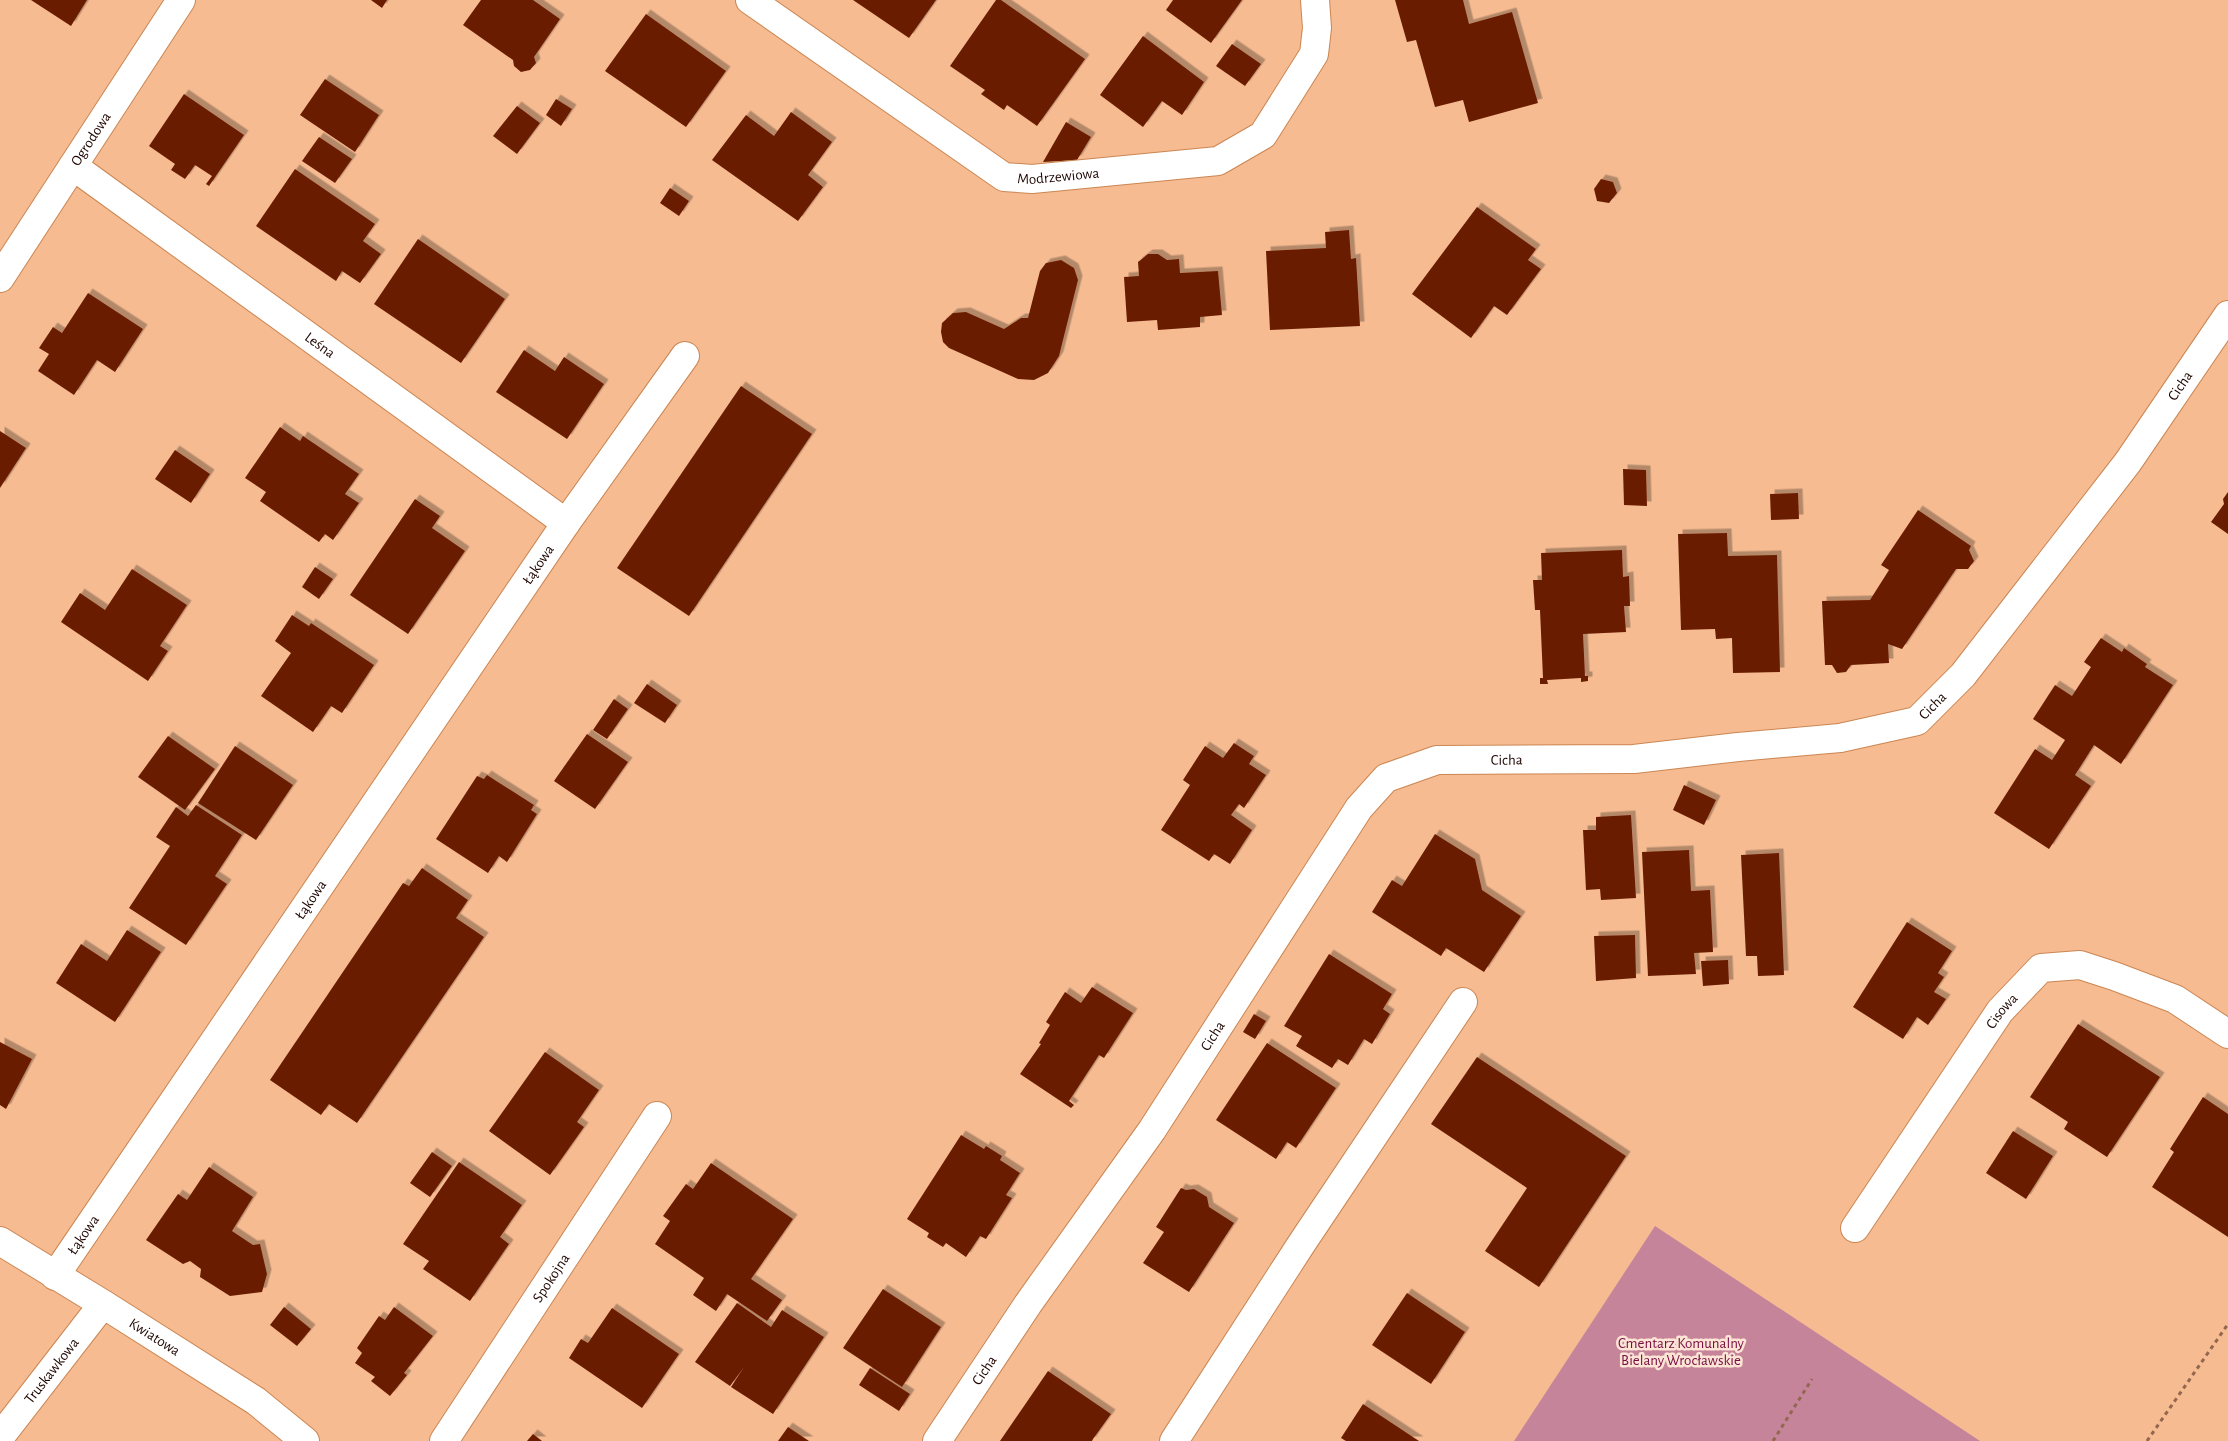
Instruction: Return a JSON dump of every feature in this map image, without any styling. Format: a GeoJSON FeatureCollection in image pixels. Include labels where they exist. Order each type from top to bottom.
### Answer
{"type":"FeatureCollection","features":[{"type":"Feature","properties":{"kind":"street","name":"Ogrodowa"},"geometry":{"type":"LineString","coordinates":[[0,278],[181,0]]}},
{"type":"Feature","properties":{"kind":"street","name":"Modrzewiowa"},"geometry":{"type":"LineString","coordinates":[[750,0],[1004,178],[1032,179],[1218,161],[1263,136],[1314,54],[1317,28],[1315,0]]}},
{"type":"Feature","properties":{"kind":"street","name":"Leśna"},"geometry":{"type":"LineString","coordinates":[[73,166],[566,522]]}},
{"type":"Feature","properties":{"kind":"street","name":"Cicha"},"geometry":{"type":"LineString","coordinates":[[937,1441],[1028,1304],[1152,1130],[1354,815],[1386,778],[1437,760],[1634,759],[1840,738],[1917,721],[1963,675],[2128,462],[2228,315]]}},
{"type":"Feature","properties":{"kind":"street","name":"Łąkowa"},"geometry":{"type":"LineString","coordinates":[[55,1276],[566,522],[685,356]]}},
{"type":"Feature","properties":{"kind":"street","name":"Cisowa"},"geometry":{"type":"LineString","coordinates":[[1855,1228],[2000,1011],[2041,968],[2080,965],[2114,976],[2175,999],[2228,1034]]}},
{"type":"Feature","properties":{"kind":"street"},"geometry":{"type":"LineString","coordinates":[[1174,1441],[1300,1246],[1463,1002]]}},
{"type":"Feature","properties":{"kind":"street","name":"Spokojna"},"geometry":{"type":"LineString","coordinates":[[444,1441],[657,1116]]}},
{"type":"Feature","properties":{"kind":"street","name":"Kwiatowa"},"geometry":{"type":"LineString","coordinates":[[0,1241],[256,1401],[305,1441]]}},
{"type":"Feature","properties":{"kind":"street","name":"Truskawkowa"},"geometry":{"type":"LineString","coordinates":[[0,1437],[103,1304]]}},
{"type":"Feature","properties":{"kind":"path"},"geometry":{"type":"LineString","coordinates":[[2147,1441],[2228,1324]]}},
{"type":"Feature","properties":{"kind":"path"},"geometry":{"type":"LineString","coordinates":[[1773,1441],[1812,1379]]}},
{"type":"Feature","properties":{"kind":"green space","name":"Cmentarz Komunalny Bielany Wrocławskie"},"geometry":{"type":"Polygon","coordinates":[[[1655,1226],[1980,1441],[1514,1441],[1655,1226]]]}},
{"type":"Feature","properties":{"kind":"building"},"geometry":{"type":"Polygon","coordinates":[[[31,0],[87,0],[71,26],[31,0]]]}},
{"type":"Feature","properties":{"kind":"building"},"geometry":{"type":"Polygon","coordinates":[[[371,0],[387,0],[382,8],[371,0]]]}},
{"type":"Feature","properties":{"kind":"building"},"geometry":{"type":"Polygon","coordinates":[[[481,0],[533,0],[560,19],[534,57],[536,63],[530,70],[521,72],[514,66],[513,60],[463,25],[481,0]]]}},
{"type":"Feature","properties":{"kind":"building"},"geometry":{"type":"Polygon","coordinates":[[[853,0],[936,0],[909,38],[853,0]]]}},
{"type":"Feature","properties":{"kind":"building"},"geometry":{"type":"Polygon","coordinates":[[[996,0],[1001,0],[1085,59],[1037,126],[1007,105],[1004,110],[981,94],[985,90],[950,66],[996,0]]]}},
{"type":"Feature","properties":{"kind":"building"},"geometry":{"type":"Polygon","coordinates":[[[1173,0],[1242,0],[1211,43],[1166,10],[1173,0]]]}},
{"type":"Feature","properties":{"kind":"building"},"geometry":{"type":"Polygon","coordinates":[[[1395,0],[1463,0],[1469,24],[1512,12],[1538,103],[1469,122],[1463,100],[1435,107],[1416,40],[1407,42],[1395,0]]]}},
{"type":"Feature","properties":{"kind":"building"},"geometry":{"type":"Polygon","coordinates":[[[646,14],[726,71],[686,127],[605,71],[646,14]]]}},
{"type":"Feature","properties":{"kind":"building"},"geometry":{"type":"Polygon","coordinates":[[[1143,36],[1204,82],[1182,115],[1162,101],[1143,127],[1100,95],[1143,36]]]}},
{"type":"Feature","properties":{"kind":"building"},"geometry":{"type":"Polygon","coordinates":[[[1232,44],[1261,64],[1245,86],[1216,66],[1232,44]]]}},
{"type":"Feature","properties":{"kind":"building"},"geometry":{"type":"Polygon","coordinates":[[[325,79],[379,115],[355,152],[300,115],[325,79]]]}},
{"type":"Feature","properties":{"kind":"building"},"geometry":{"type":"Polygon","coordinates":[[[184,94],[244,135],[209,186],[206,184],[212,176],[195,165],[185,179],[171,170],[175,164],[149,146],[184,94]]]}},
{"type":"Feature","properties":{"kind":"building"},"geometry":{"type":"Polygon","coordinates":[[[556,99],[572,109],[561,126],[546,115],[556,99]]]}},
{"type":"Feature","properties":{"kind":"building"},"geometry":{"type":"Polygon","coordinates":[[[517,106],[540,123],[517,154],[493,136],[517,106]]]}},
{"type":"Feature","properties":{"kind":"building"},"geometry":{"type":"Polygon","coordinates":[[[791,112],[832,142],[808,175],[823,187],[798,221],[712,160],[746,115],[774,136],[791,112]]]}},
{"type":"Feature","properties":{"kind":"building"},"geometry":{"type":"Polygon","coordinates":[[[1066,122],[1091,137],[1077,160],[1043,162],[1066,122]]]}},
{"type":"Feature","properties":{"kind":"building"},"geometry":{"type":"Polygon","coordinates":[[[319,137],[352,159],[335,183],[302,161],[319,137]]]}},
{"type":"Feature","properties":{"kind":"building"},"geometry":{"type":"Polygon","coordinates":[[[295,169],[375,224],[363,241],[381,254],[360,283],[342,271],[336,281],[256,226],[295,169]]]}},
{"type":"Feature","properties":{"kind":"building"},"geometry":{"type":"Polygon","coordinates":[[[1601,179],[1613,182],[1617,193],[1609,203],[1597,201],[1594,189],[1601,179]]]}},
{"type":"Feature","properties":{"kind":"building"},"geometry":{"type":"Polygon","coordinates":[[[670,188],[689,201],[679,216],[660,203],[670,188]]]}},
{"type":"Feature","properties":{"kind":"building"},"geometry":{"type":"Polygon","coordinates":[[[1477,207],[1536,249],[1528,260],[1541,269],[1507,315],[1494,306],[1471,338],[1412,294],[1477,207]]]}},
{"type":"Feature","properties":{"kind":"building"},"geometry":{"type":"Polygon","coordinates":[[[1349,230],[1351,259],[1356,258],[1360,326],[1270,330],[1266,251],[1326,248],[1325,232],[1349,230]]]}},
{"type":"Feature","properties":{"kind":"building"},"geometry":{"type":"Polygon","coordinates":[[[418,239],[505,299],[461,363],[374,304],[418,239]]]}},
{"type":"Feature","properties":{"kind":"building"},"geometry":{"type":"Polygon","coordinates":[[[1148,254],[1158,254],[1167,260],[1179,259],[1180,273],[1218,271],[1222,315],[1200,317],[1200,327],[1158,330],[1157,320],[1127,322],[1124,277],[1139,276],[1138,262],[1148,254]]]}},
{"type":"Feature","properties":{"kind":"building"},"geometry":{"type":"Polygon","coordinates":[[[1061,260],[1074,268],[1078,280],[1059,356],[1048,373],[1034,380],[1018,379],[949,348],[943,342],[942,323],[953,313],[966,312],[1004,329],[1021,318],[1028,318],[1040,271],[1046,263],[1061,260]]]}},
{"type":"Feature","properties":{"kind":"building"},"geometry":{"type":"Polygon","coordinates":[[[88,293],[143,329],[115,372],[97,360],[74,395],[38,371],[49,354],[39,348],[53,327],[62,333],[88,293]]]}},
{"type":"Feature","properties":{"kind":"building"},"geometry":{"type":"Polygon","coordinates":[[[524,350],[555,371],[564,357],[604,384],[567,439],[496,392],[524,350]]]}},
{"type":"Feature","properties":{"kind":"building"},"geometry":{"type":"Polygon","coordinates":[[[741,386],[812,434],[689,616],[617,568],[741,386]]]}},
{"type":"Feature","properties":{"kind":"building"},"geometry":{"type":"Polygon","coordinates":[[[280,427],[300,441],[303,436],[359,474],[345,494],[359,503],[333,540],[325,534],[319,542],[260,501],[266,492],[245,478],[280,427]]]}},
{"type":"Feature","properties":{"kind":"building"},"geometry":{"type":"Polygon","coordinates":[[[0,431],[26,448],[0,488],[0,431]]]}},
{"type":"Feature","properties":{"kind":"building"},"geometry":{"type":"Polygon","coordinates":[[[175,450],[210,474],[191,503],[155,479],[175,450]]]}},
{"type":"Feature","properties":{"kind":"building"},"geometry":{"type":"Polygon","coordinates":[[[1623,469],[1646,470],[1647,506],[1624,505],[1623,469]]]}},
{"type":"Feature","properties":{"kind":"building"},"geometry":{"type":"Polygon","coordinates":[[[2228,492],[2228,534],[2211,522],[2224,504],[2223,499],[2228,492]]]}},
{"type":"Feature","properties":{"kind":"building"},"geometry":{"type":"Polygon","coordinates":[[[1798,493],[1799,519],[1771,520],[1770,494],[1798,493]]]}},
{"type":"Feature","properties":{"kind":"building"},"geometry":{"type":"Polygon","coordinates":[[[415,499],[440,516],[432,528],[465,551],[408,634],[350,595],[415,499]]]}},
{"type":"Feature","properties":{"kind":"building"},"geometry":{"type":"Polygon","coordinates":[[[1918,510],[1971,546],[1969,550],[1974,561],[1968,569],[1956,569],[1902,649],[1888,644],[1889,663],[1851,665],[1846,672],[1837,673],[1832,665],[1825,665],[1822,601],[1870,600],[1889,570],[1881,565],[1918,510]]]}},
{"type":"Feature","properties":{"kind":"building"},"geometry":{"type":"Polygon","coordinates":[[[1727,533],[1728,556],[1777,555],[1780,672],[1733,673],[1732,638],[1716,639],[1715,629],[1681,630],[1678,534],[1727,533]]]}},
{"type":"Feature","properties":{"kind":"building"},"geometry":{"type":"Polygon","coordinates":[[[1622,550],[1623,577],[1629,576],[1630,606],[1624,606],[1626,632],[1583,634],[1585,676],[1588,676],[1588,681],[1581,682],[1581,678],[1547,680],[1548,684],[1540,684],[1540,678],[1543,678],[1540,610],[1535,610],[1533,580],[1542,580],[1541,553],[1622,550]]]}},
{"type":"Feature","properties":{"kind":"building"},"geometry":{"type":"Polygon","coordinates":[[[315,567],[333,579],[319,599],[302,587],[315,567]]]}},
{"type":"Feature","properties":{"kind":"building"},"geometry":{"type":"Polygon","coordinates":[[[132,569],[187,605],[160,646],[168,651],[148,681],[61,622],[80,593],[105,610],[132,569]]]}},
{"type":"Feature","properties":{"kind":"building"},"geometry":{"type":"Polygon","coordinates":[[[292,615],[309,626],[311,623],[374,665],[342,713],[331,706],[313,732],[261,696],[291,653],[275,641],[292,615]]]}},
{"type":"Feature","properties":{"kind":"building"},"geometry":{"type":"Polygon","coordinates":[[[2101,638],[2122,652],[2124,648],[2147,664],[2145,667],[2173,685],[2121,764],[2094,745],[2075,775],[2091,786],[2049,849],[1994,813],[2035,749],[2052,760],[2065,740],[2033,719],[2055,685],[2072,696],[2091,667],[2084,662],[2101,638]]]}},
{"type":"Feature","properties":{"kind":"building"},"geometry":{"type":"Polygon","coordinates":[[[647,684],[677,705],[665,723],[634,703],[647,684]]]}},
{"type":"Feature","properties":{"kind":"building"},"geometry":{"type":"Polygon","coordinates":[[[614,699],[628,709],[607,739],[593,730],[614,699]]]}},
{"type":"Feature","properties":{"kind":"building"},"geometry":{"type":"Polygon","coordinates":[[[587,734],[628,762],[595,809],[554,781],[587,734]]]}},
{"type":"Feature","properties":{"kind":"building"},"geometry":{"type":"Polygon","coordinates":[[[168,736],[215,769],[185,810],[138,777],[168,736]]]}},
{"type":"Feature","properties":{"kind":"building"},"geometry":{"type":"Polygon","coordinates":[[[1234,743],[1254,756],[1249,764],[1266,775],[1244,808],[1239,804],[1231,815],[1252,830],[1230,864],[1214,854],[1209,861],[1161,830],[1190,785],[1183,780],[1205,746],[1223,758],[1234,743]]]}},
{"type":"Feature","properties":{"kind":"building"},"geometry":{"type":"Polygon","coordinates":[[[235,746],[293,785],[256,840],[198,803],[235,746]]]}},
{"type":"Feature","properties":{"kind":"building"},"geometry":{"type":"Polygon","coordinates":[[[487,775],[534,805],[531,810],[537,814],[507,862],[499,856],[488,873],[436,839],[477,776],[484,779],[487,775]]]}},
{"type":"Feature","properties":{"kind":"building"},"geometry":{"type":"Polygon","coordinates":[[[1684,785],[1716,800],[1704,825],[1673,810],[1684,785]]]}},
{"type":"Feature","properties":{"kind":"building"},"geometry":{"type":"Polygon","coordinates":[[[196,805],[242,835],[215,876],[227,884],[186,945],[129,908],[170,846],[156,837],[176,807],[188,816],[196,805]]]}},
{"type":"Feature","properties":{"kind":"building"},"geometry":{"type":"Polygon","coordinates":[[[1631,815],[1636,898],[1601,900],[1600,889],[1586,890],[1583,830],[1596,830],[1596,817],[1631,815]]]}},
{"type":"Feature","properties":{"kind":"building"},"geometry":{"type":"Polygon","coordinates":[[[1435,834],[1475,859],[1482,890],[1521,916],[1484,972],[1446,948],[1441,956],[1372,912],[1392,880],[1402,886],[1435,834]]]}},
{"type":"Feature","properties":{"kind":"building"},"geometry":{"type":"Polygon","coordinates":[[[1689,850],[1691,891],[1710,890],[1713,952],[1694,953],[1696,974],[1648,976],[1642,852],[1689,850]]]}},
{"type":"Feature","properties":{"kind":"building"},"geometry":{"type":"Polygon","coordinates":[[[1779,853],[1784,975],[1758,976],[1757,956],[1746,956],[1741,855],[1779,853]]]}},
{"type":"Feature","properties":{"kind":"building"},"geometry":{"type":"Polygon","coordinates":[[[422,868],[468,900],[456,918],[484,937],[357,1123],[329,1104],[321,1115],[270,1080],[403,883],[409,886],[422,868]]]}},
{"type":"Feature","properties":{"kind":"building"},"geometry":{"type":"Polygon","coordinates":[[[1907,922],[1952,951],[1938,973],[1944,977],[1934,992],[1946,999],[1928,1025],[1917,1017],[1903,1039],[1853,1007],[1907,922]]]}},
{"type":"Feature","properties":{"kind":"building"},"geometry":{"type":"Polygon","coordinates":[[[127,930],[161,952],[115,1022],[56,983],[81,944],[107,961],[127,930]]]}},
{"type":"Feature","properties":{"kind":"building"},"geometry":{"type":"Polygon","coordinates":[[[1635,935],[1636,978],[1596,981],[1594,936],[1635,935]]]}},
{"type":"Feature","properties":{"kind":"building"},"geometry":{"type":"Polygon","coordinates":[[[1329,954],[1392,994],[1383,1009],[1390,1014],[1372,1044],[1364,1039],[1348,1065],[1338,1059],[1332,1068],[1296,1046],[1302,1036],[1284,1026],[1329,954]]]}},
{"type":"Feature","properties":{"kind":"building"},"geometry":{"type":"Polygon","coordinates":[[[1728,960],[1729,984],[1703,986],[1701,961],[1728,960]]]}},
{"type":"Feature","properties":{"kind":"building"},"geometry":{"type":"Polygon","coordinates":[[[1092,987],[1133,1013],[1104,1058],[1099,1055],[1069,1101],[1074,1105],[1071,1108],[1020,1074],[1041,1044],[1039,1043],[1050,1025],[1046,1022],[1065,992],[1081,1003],[1092,987]]]}},
{"type":"Feature","properties":{"kind":"building"},"geometry":{"type":"Polygon","coordinates":[[[1254,1014],[1266,1021],[1255,1039],[1243,1032],[1254,1014]]]}},
{"type":"Feature","properties":{"kind":"building"},"geometry":{"type":"Polygon","coordinates":[[[2078,1024],[2160,1077],[2107,1157],[2064,1129],[2068,1122],[2030,1097],[2078,1024]]]}},
{"type":"Feature","properties":{"kind":"building"},"geometry":{"type":"Polygon","coordinates":[[[0,1042],[32,1059],[6,1109],[0,1105],[0,1042]]]}},
{"type":"Feature","properties":{"kind":"building"},"geometry":{"type":"Polygon","coordinates":[[[1267,1043],[1336,1088],[1296,1148],[1287,1142],[1276,1159],[1216,1120],[1267,1043]]]}},
{"type":"Feature","properties":{"kind":"building"},"geometry":{"type":"Polygon","coordinates":[[[545,1052],[599,1090],[577,1122],[584,1127],[550,1175],[489,1131],[545,1052]]]}},
{"type":"Feature","properties":{"kind":"building"},"geometry":{"type":"Polygon","coordinates":[[[1477,1057],[1626,1156],[1539,1287],[1485,1251],[1527,1188],[1431,1124],[1477,1057]]]}},
{"type":"Feature","properties":{"kind":"building"},"geometry":{"type":"Polygon","coordinates":[[[2203,1097],[2228,1114],[2228,1237],[2152,1187],[2174,1152],[2170,1149],[2203,1097]]]}},
{"type":"Feature","properties":{"kind":"building"},"geometry":{"type":"Polygon","coordinates":[[[2013,1131],[2053,1156],[2026,1199],[1986,1173],[2013,1131]]]}},
{"type":"Feature","properties":{"kind":"building"},"geometry":{"type":"Polygon","coordinates":[[[961,1135],[984,1149],[986,1146],[1002,1156],[1000,1160],[1020,1173],[1006,1195],[1012,1198],[986,1239],[980,1236],[966,1257],[946,1243],[943,1247],[927,1237],[929,1233],[907,1219],[961,1135]]]}},
{"type":"Feature","properties":{"kind":"building"},"geometry":{"type":"Polygon","coordinates":[[[432,1152],[452,1166],[430,1197],[410,1183],[432,1152]]]}},
{"type":"Feature","properties":{"kind":"building"},"geometry":{"type":"Polygon","coordinates":[[[459,1162],[522,1205],[500,1237],[509,1244],[470,1301],[423,1269],[429,1261],[403,1244],[459,1162]]]}},
{"type":"Feature","properties":{"kind":"building"},"geometry":{"type":"Polygon","coordinates":[[[711,1163],[793,1219],[751,1279],[782,1300],[767,1321],[727,1294],[716,1311],[693,1295],[704,1278],[655,1244],[670,1221],[663,1216],[686,1184],[693,1189],[711,1163]]]}},
{"type":"Feature","properties":{"kind":"building"},"geometry":{"type":"Polygon","coordinates":[[[209,1167],[253,1197],[232,1231],[253,1245],[260,1244],[267,1274],[262,1292],[230,1296],[200,1277],[201,1269],[190,1261],[183,1264],[146,1240],[178,1194],[187,1200],[209,1167]]]}},
{"type":"Feature","properties":{"kind":"building"},"geometry":{"type":"Polygon","coordinates":[[[1181,1188],[1186,1190],[1194,1189],[1207,1197],[1209,1207],[1234,1223],[1189,1292],[1143,1263],[1164,1232],[1156,1227],[1181,1188]]]}},
{"type":"Feature","properties":{"kind":"building"},"geometry":{"type":"Polygon","coordinates":[[[883,1289],[941,1327],[902,1387],[843,1348],[883,1289]]]}},
{"type":"Feature","properties":{"kind":"building"},"geometry":{"type":"Polygon","coordinates":[[[1407,1293],[1465,1332],[1431,1384],[1372,1345],[1407,1293]]]}},
{"type":"Feature","properties":{"kind":"building"},"geometry":{"type":"Polygon","coordinates":[[[737,1303],[771,1327],[782,1310],[824,1337],[773,1414],[731,1387],[744,1367],[730,1386],[695,1362],[737,1303]]]}},
{"type":"Feature","properties":{"kind":"building"},"geometry":{"type":"Polygon","coordinates":[[[284,1307],[311,1329],[297,1346],[270,1325],[284,1307]]]}},
{"type":"Feature","properties":{"kind":"building"},"geometry":{"type":"Polygon","coordinates":[[[394,1307],[433,1336],[404,1373],[407,1375],[390,1396],[371,1381],[375,1377],[355,1363],[362,1353],[357,1348],[379,1316],[385,1320],[394,1307]]]}},
{"type":"Feature","properties":{"kind":"building"},"geometry":{"type":"Polygon","coordinates":[[[612,1308],[679,1354],[642,1408],[569,1358],[581,1339],[588,1343],[612,1308]]]}},
{"type":"Feature","properties":{"kind":"building"},"geometry":{"type":"Polygon","coordinates":[[[870,1368],[910,1394],[899,1411],[859,1385],[870,1368]]]}},
{"type":"Feature","properties":{"kind":"building"},"geometry":{"type":"Polygon","coordinates":[[[1048,1371],[1111,1414],[1092,1441],[1000,1441],[1048,1371]]]}},
{"type":"Feature","properties":{"kind":"building"},"geometry":{"type":"Polygon","coordinates":[[[1363,1404],[1419,1441],[1346,1441],[1341,1438],[1363,1404]]]}},
{"type":"Feature","properties":{"kind":"building"},"geometry":{"type":"Polygon","coordinates":[[[788,1427],[809,1441],[778,1441],[788,1427]]]}},
{"type":"Feature","properties":{"kind":"building"},"geometry":{"type":"Polygon","coordinates":[[[533,1434],[542,1441],[527,1441],[533,1434]]]}}]}
